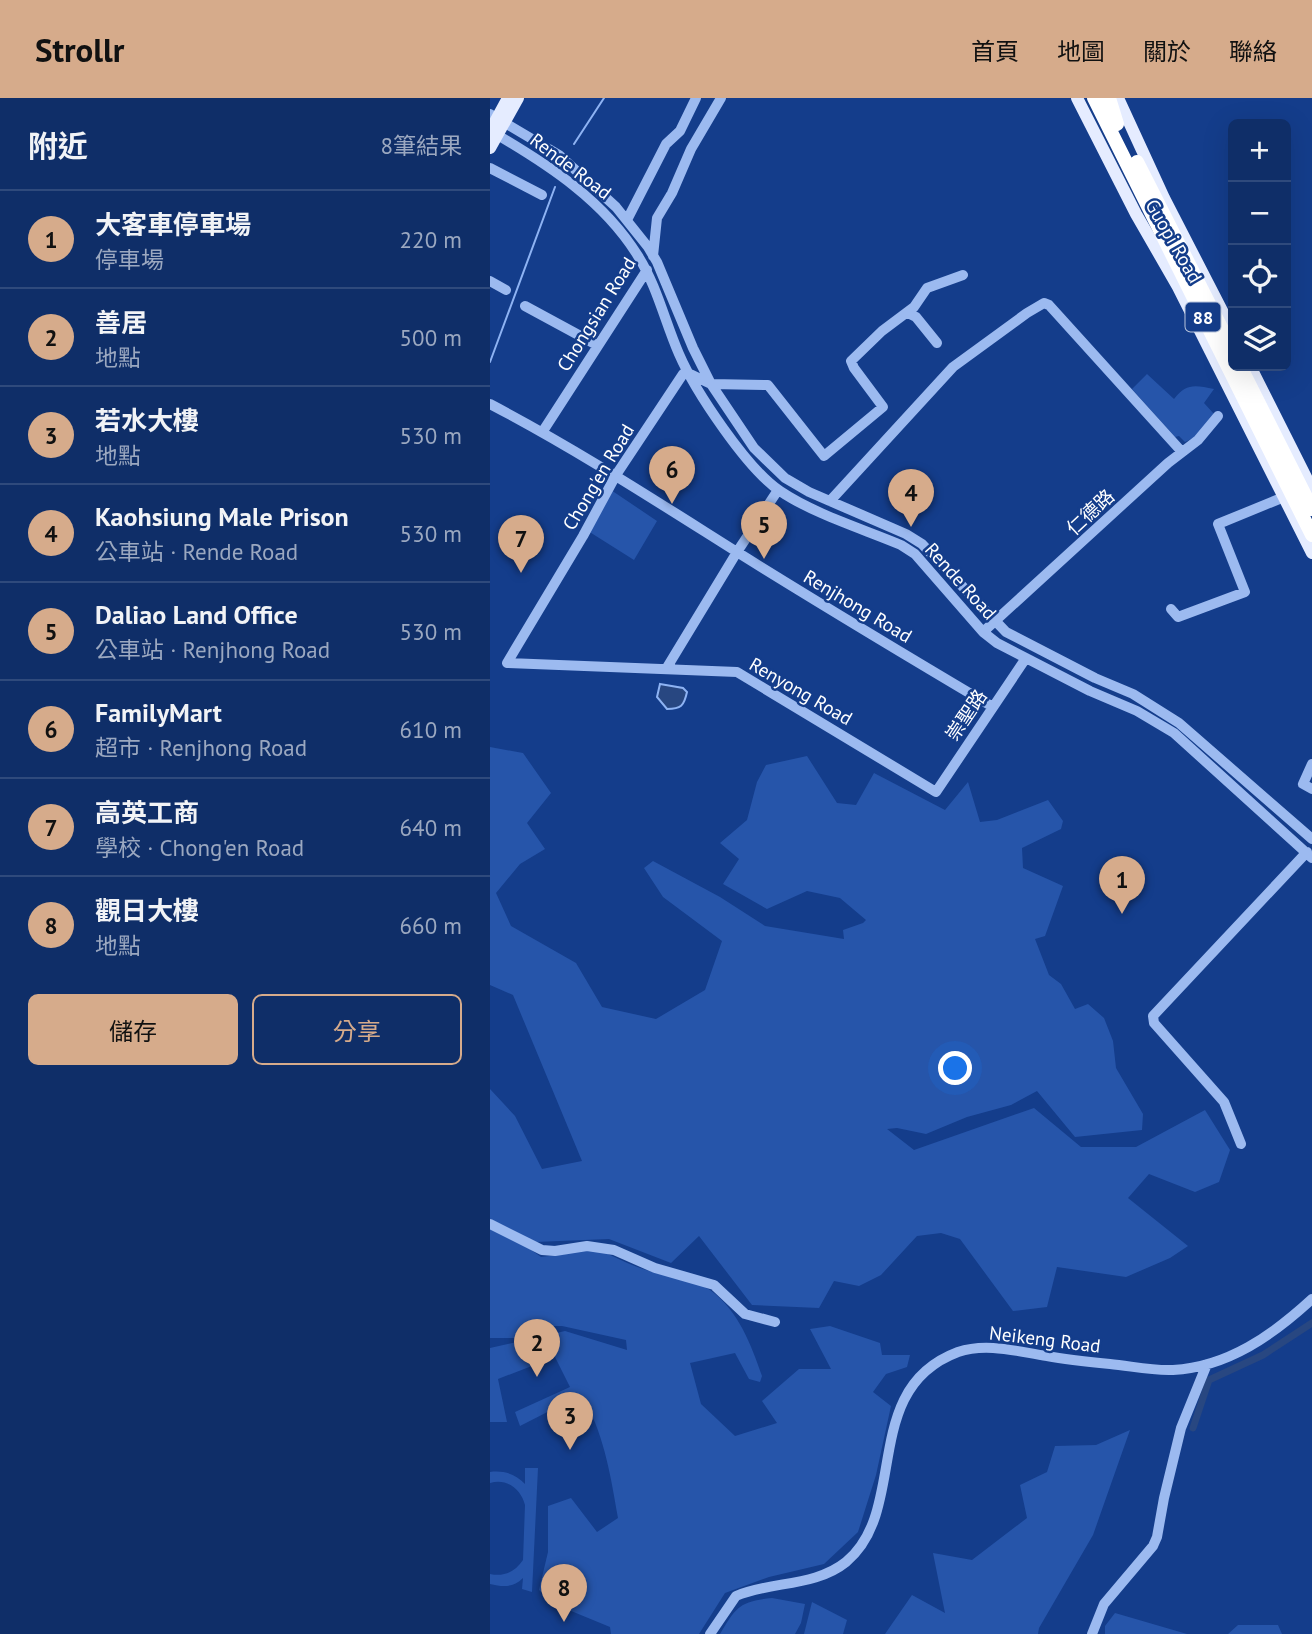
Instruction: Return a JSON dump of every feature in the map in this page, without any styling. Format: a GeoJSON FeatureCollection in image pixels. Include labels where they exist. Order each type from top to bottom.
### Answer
{"type":"FeatureCollection","features":[{"type":"Feature","properties":{"kind":"highway"},"geometry":{"type":"LineString","coordinates":[[1086,98],[1186,282]]}},
{"type":"Feature","properties":{"kind":"highway","name":"88"},"geometry":{"type":"LineString","coordinates":[[1094,98],[1312,535]]}},
{"type":"Feature","properties":{"kind":"highway","name":"88"},"geometry":{"type":"LineString","coordinates":[[1107,98],[1117,124],[1228,341]]}},
{"type":"Feature","properties":{"kind":"highway"},"geometry":{"type":"LineString","coordinates":[[1243,371],[1312,509]]}},
{"type":"Feature","properties":{"kind":"main road"},"geometry":{"type":"LineString","coordinates":[[490,148],[495,126],[508,98]]}},
{"type":"Feature","properties":{"kind":"main road"},"geometry":{"type":"LineString","coordinates":[[495,126],[518,98]]}},
{"type":"Feature","properties":{"kind":"main road","name":"Guopi Road"},"geometry":{"type":"LineString","coordinates":[[1077,98],[1136,214],[1178,286],[1312,553]]}},
{"type":"Feature","properties":{"kind":"main road","name":"Guopi Road"},"geometry":{"type":"LineString","coordinates":[[1118,98],[1164,198],[1228,322]]}},
{"type":"Feature","properties":{"kind":"main road"},"geometry":{"type":"LineString","coordinates":[[1253,371],[1312,489]]}},
{"type":"Feature","properties":{"kind":"street"},"geometry":{"type":"LineString","coordinates":[[626,220],[666,144],[680,131],[695,98]]}},
{"type":"Feature","properties":{"kind":"street","name":"Chongsian Road"},"geometry":{"type":"LineString","coordinates":[[543,431],[647,272],[653,256],[657,218],[672,193],[691,149],[721,98]]}},
{"type":"Feature","properties":{"kind":"street","name":"Rende Road"},"geometry":{"type":"LineString","coordinates":[[495,126],[559,155],[616,207],[653,256],[711,384],[754,448],[785,478],[922,544],[1006,632],[1095,678],[1133,694],[1179,723],[1311,837]]}},
{"type":"Feature","properties":{"kind":"street","name":"Rende Road"},"geometry":{"type":"LineString","coordinates":[[495,126],[572,184],[607,215],[647,272],[688,373],[745,457],[778,490],[803,504],[901,545],[915,554],[984,632],[997,643],[1090,691],[1137,711],[1174,733],[1307,853]]}},
{"type":"Feature","properties":{"kind":"street"},"geometry":{"type":"LineString","coordinates":[[490,168],[542,195]]}},
{"type":"Feature","properties":{"kind":"street"},"geometry":{"type":"LineString","coordinates":[[688,373],[711,384],[768,385],[824,456],[883,407],[853,368],[851,361],[882,331],[908,313],[927,288],[963,275]]}},
{"type":"Feature","properties":{"kind":"street"},"geometry":{"type":"LineString","coordinates":[[490,281],[506,290]]}},
{"type":"Feature","properties":{"kind":"street"},"geometry":{"type":"LineString","coordinates":[[830,501],[953,367],[1044,303],[1049,305],[1182,452]]}},
{"type":"Feature","properties":{"kind":"street"},"geometry":{"type":"LineString","coordinates":[[524,306],[597,345]]}},
{"type":"Feature","properties":{"kind":"street"},"geometry":{"type":"LineString","coordinates":[[908,313],[916,317],[937,343]]}},
{"type":"Feature","properties":{"kind":"street","name":"Chong'en Road"},"geometry":{"type":"LineString","coordinates":[[507,663],[616,475],[683,374],[688,373]]}},
{"type":"Feature","properties":{"kind":"street","name":"Renjhong Road"},"geometry":{"type":"LineString","coordinates":[[490,404],[543,431],[993,707]]}},
{"type":"Feature","properties":{"kind":"street","name":"仁德路"},"geometry":{"type":"LineString","coordinates":[[984,632],[1198,440],[1218,416]]}},
{"type":"Feature","properties":{"kind":"street"},"geometry":{"type":"LineString","coordinates":[[666,669],[778,490]]}},
{"type":"Feature","properties":{"kind":"street"},"geometry":{"type":"LineString","coordinates":[[1171,609],[1178,617],[1245,592],[1218,524],[1284,497]]}},
{"type":"Feature","properties":{"kind":"street","name":"崇聖路"},"geometry":{"type":"LineString","coordinates":[[936,792],[1026,658]]}},
{"type":"Feature","properties":{"kind":"street","name":"Renyong Road"},"geometry":{"type":"LineString","coordinates":[[507,663],[737,672],[936,792]]}},
{"type":"Feature","properties":{"kind":"street"},"geometry":{"type":"LineString","coordinates":[[1312,764],[1303,784],[1312,789]]}},
{"type":"Feature","properties":{"kind":"street"},"geometry":{"type":"LineString","coordinates":[[1241,1144],[1224,1102],[1154,1023],[1153,1016],[1307,853],[1311,837],[1307,827],[1312,822]]}},
{"type":"Feature","properties":{"kind":"street"},"geometry":{"type":"LineString","coordinates":[[490,1224],[542,1250],[555,1251],[587,1246],[614,1250],[655,1268],[714,1285],[745,1314],[775,1322]]}},
{"type":"Feature","properties":{"kind":"street","name":"Neikeng Road"},"geometry":{"type":"LineString","coordinates":[[710,1634],[736,1596],[809,1580],[846,1562],[868,1535],[875,1517],[897,1416],[906,1396],[917,1380],[931,1367],[948,1357],[959,1352],[986,1348],[1161,1370],[1207,1364],[1232,1356],[1266,1336],[1312,1299]]}},
{"type":"Feature","properties":{"kind":"street"},"geometry":{"type":"LineString","coordinates":[[1092,1634],[1104,1604],[1153,1546],[1157,1537],[1181,1428],[1207,1364]]}},
{"type":"Feature","properties":{"kind":"shaded area"},"geometry":{"type":"Polygon","coordinates":[[[1147,374],[1174,399],[1191,386],[1214,389],[1204,403],[1214,414],[1197,436],[1185,442],[1179,436],[1175,437],[1132,389],[1147,374]]]}},
{"type":"Feature","properties":{"kind":"shaded area"},"geometry":{"type":"Polygon","coordinates":[[[611,490],[657,521],[634,560],[588,531],[611,490]]]}},
{"type":"Feature","properties":{"kind":"shaded area"},"geometry":{"type":"Polygon","coordinates":[[[660,684],[683,688],[687,692],[681,706],[667,709],[657,697],[660,684]]]}},
{"type":"Feature","properties":{"kind":"shaded area"},"geometry":{"type":"Polygon","coordinates":[[[490,747],[523,753],[551,793],[527,823],[545,849],[520,864],[496,893],[511,926],[576,963],[602,1007],[656,1019],[705,990],[722,941],[663,897],[644,868],[653,861],[720,897],[765,926],[844,939],[843,930],[866,920],[840,898],[807,891],[767,909],[723,884],[739,859],[720,843],[747,820],[757,782],[766,765],[807,756],[837,803],[856,805],[874,773],[945,810],[968,782],[980,822],[997,820],[1048,800],[1063,821],[1061,829],[1022,848],[1023,868],[1063,886],[1045,936],[1035,939],[1049,975],[1061,984],[1075,1009],[1088,1004],[1104,1018],[1113,1041],[1116,1068],[1143,1114],[1142,1130],[1075,1137],[1037,1091],[1011,1105],[967,1117],[926,1134],[897,1128],[887,1129],[914,1150],[1034,1108],[1081,1147],[1136,1147],[1205,1110],[1230,1150],[1219,1182],[1195,1192],[1149,1174],[1128,1198],[1188,1246],[1170,1258],[1126,1277],[1057,1267],[1047,1307],[1013,1311],[960,1239],[941,1233],[917,1236],[881,1275],[859,1286],[834,1281],[819,1308],[752,1305],[699,1236],[671,1263],[609,1239],[535,1242],[504,1230],[541,1257],[565,1254],[584,1245],[643,1269],[704,1287],[720,1298],[736,1318],[748,1341],[762,1376],[760,1382],[749,1379],[735,1353],[690,1363],[701,1404],[735,1436],[777,1423],[762,1401],[799,1369],[831,1369],[810,1329],[830,1326],[880,1343],[882,1355],[910,1355],[907,1367],[886,1374],[873,1392],[891,1406],[876,1475],[858,1532],[824,1564],[769,1577],[725,1593],[699,1634],[611,1634],[610,1627],[559,1606],[539,1590],[548,1552],[548,1506],[571,1498],[597,1532],[618,1518],[603,1445],[586,1403],[567,1402],[520,1426],[515,1412],[570,1387],[555,1357],[498,1379],[507,1422],[490,1422],[490,1348],[565,1331],[627,1350],[626,1340],[562,1326],[541,1326],[516,1338],[490,1338],[490,1089],[515,1116],[542,1169],[582,1161],[513,995],[490,985],[490,747]]]}},
{"type":"Feature","properties":{"kind":"shaded area"},"geometry":{"type":"Polygon","coordinates":[[[1130,1430],[1093,1535],[1038,1634],[885,1634],[912,1595],[945,1613],[933,1553],[972,1560],[1027,1518],[1020,1485],[1047,1472],[1055,1446],[1096,1445],[1130,1430]]]}},
{"type":"Feature","properties":{"kind":"shaded area"},"geometry":{"type":"Polygon","coordinates":[[[525,1468],[538,1468],[532,1592],[522,1589],[523,1578],[508,1586],[490,1584],[490,1574],[509,1573],[523,1560],[525,1505],[512,1486],[502,1482],[490,1483],[490,1472],[509,1474],[525,1484],[525,1468]]]}},
{"type":"Feature","properties":{"kind":"shaded area"},"geometry":{"type":"Polygon","coordinates":[[[772,1598],[805,1604],[801,1623],[795,1634],[720,1634],[740,1607],[753,1601],[772,1598]]]}},
{"type":"Feature","properties":{"kind":"shaded area"},"geometry":{"type":"Polygon","coordinates":[[[812,1602],[847,1620],[843,1634],[804,1634],[812,1602]]]}},
{"type":"Feature","properties":{"kind":"shaded area"},"geometry":{"type":"Polygon","coordinates":[[[1115,1613],[1187,1634],[1105,1634],[1105,1626],[1115,1613]]]}},
{"type":"Feature","properties":{"kind":"shaded area"},"geometry":{"type":"Polygon","coordinates":[[[1238,1625],[1278,1625],[1282,1634],[1228,1634],[1238,1625]]]}},
{"type":"Feature","properties":{"kind":"waterway"},"geometry":{"type":"LineString","coordinates":[[574,144],[604,98]]}},
{"type":"Feature","properties":{"kind":"waterway"},"geometry":{"type":"LineString","coordinates":[[490,362],[555,187]]}},
{"type":"Feature","properties":{"kind":"waterway"},"geometry":{"type":"LineString","coordinates":[[1193,1428],[1209,1380],[1263,1355],[1312,1323]]}},
{"type":"Feature","properties":{"kind":"place","name":"FamilyMart"},"geometry":{"type":"Point","coordinates":[672,504]}},
{"type":"Feature","properties":{"kind":"place","name":"Kaohsiung Male Prison"},"geometry":{"type":"Point","coordinates":[911,527]}},
{"type":"Feature","properties":{"kind":"place","name":"Daliao Land Office"},"geometry":{"type":"Point","coordinates":[764,559]}},
{"type":"Feature","properties":{"kind":"place","name":"高英工商"},"geometry":{"type":"Point","coordinates":[521,573]}},
{"type":"Feature","properties":{"kind":"place","name":"大客車停車場"},"geometry":{"type":"Point","coordinates":[1122,914]}},
{"type":"Feature","properties":{"kind":"place","name":"善居"},"geometry":{"type":"Point","coordinates":[537,1377]}},
{"type":"Feature","properties":{"kind":"place","name":"若水大樓"},"geometry":{"type":"Point","coordinates":[570,1450]}},
{"type":"Feature","properties":{"kind":"place","name":"觀日大樓"},"geometry":{"type":"Point","coordinates":[564,1622]}}]}
